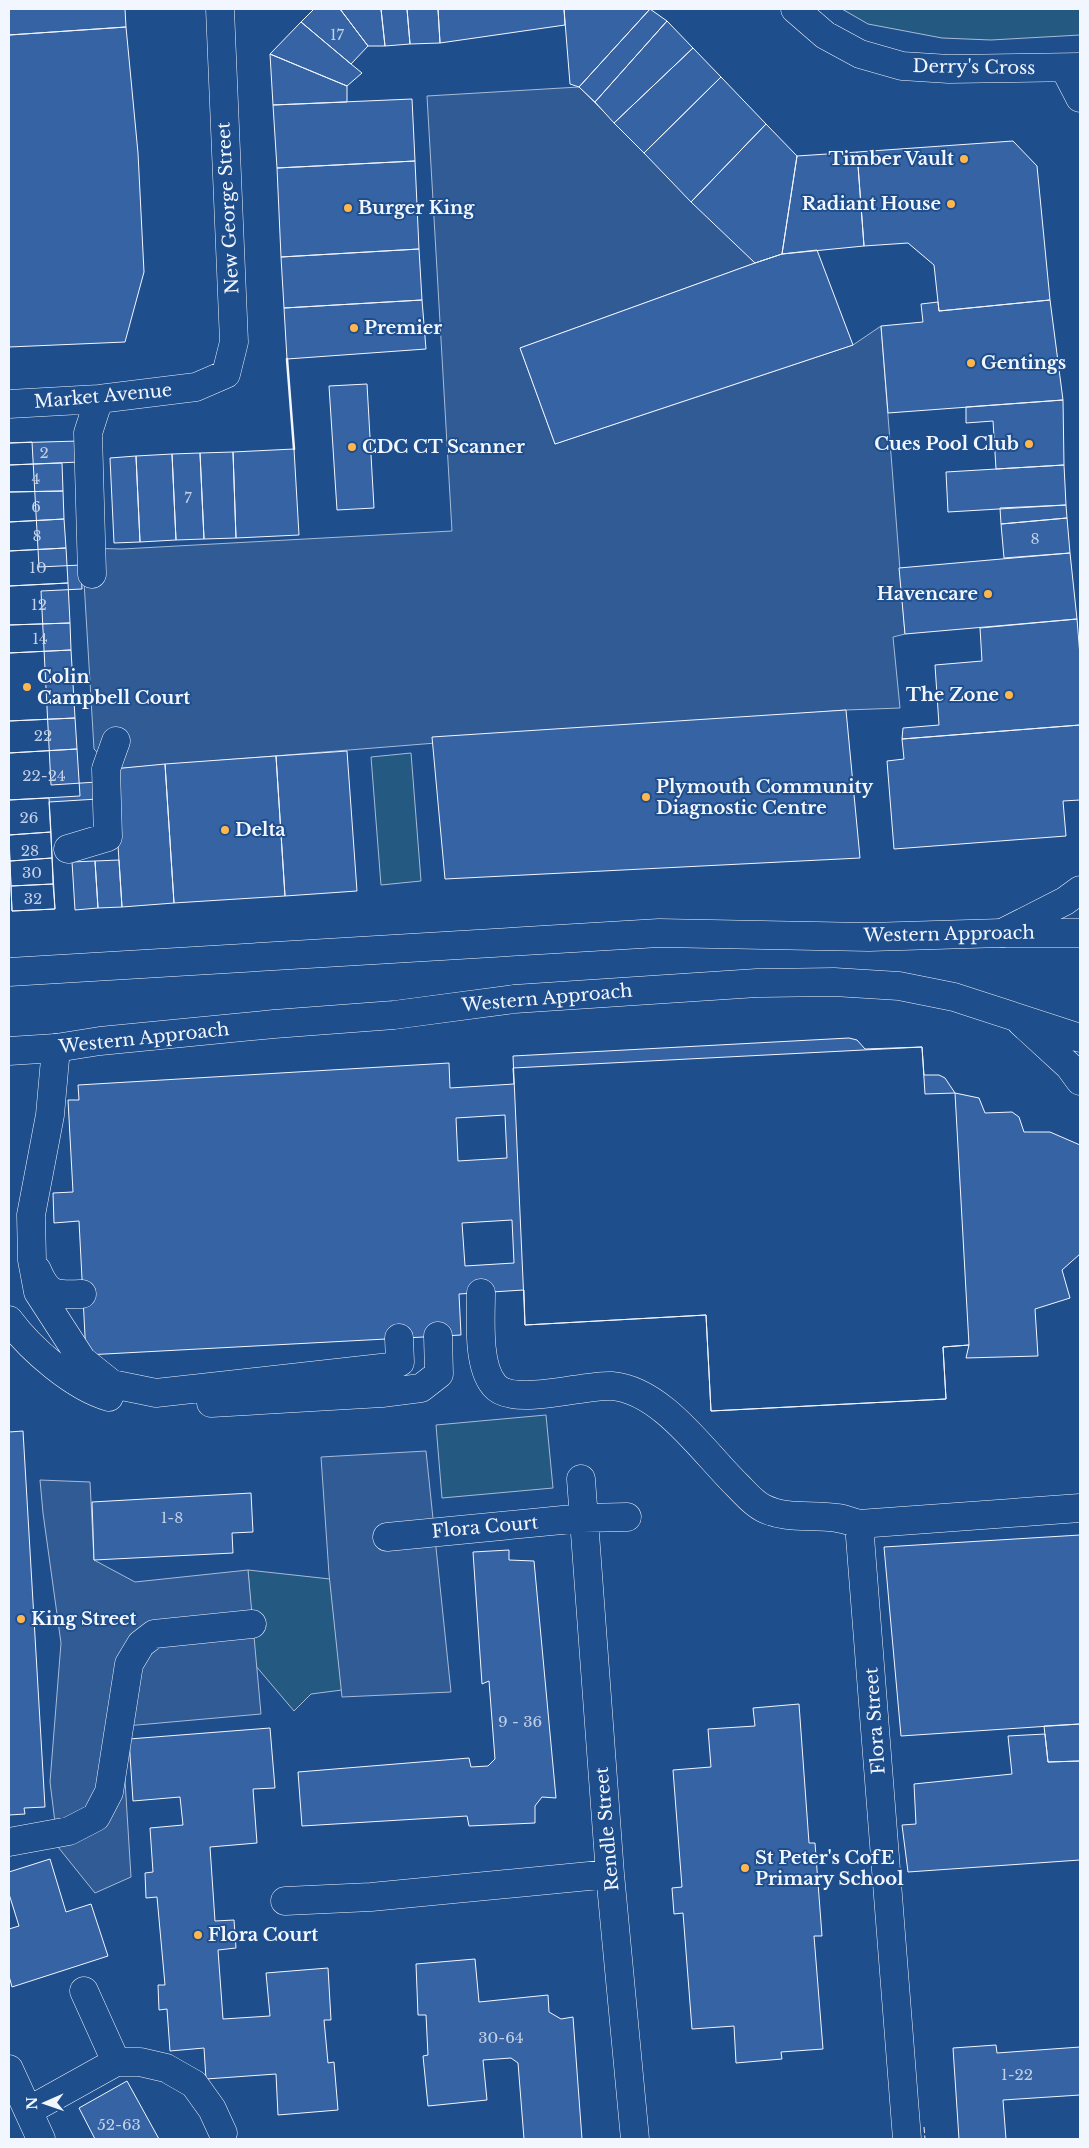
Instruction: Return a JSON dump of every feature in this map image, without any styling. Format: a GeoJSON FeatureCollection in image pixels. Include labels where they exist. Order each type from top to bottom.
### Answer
{"type":"FeatureCollection","features":[{"type":"Feature","properties":{"kind":"street","name":"New George Street"},"geometry":{"type":"LineString","coordinates":[[196,387],[226,374],[234,342],[220,9]]}},
{"type":"Feature","properties":{"kind":"street","name":"Derry's Cross"},"geometry":{"type":"LineString","coordinates":[[795,9],[824,35],[853,50],[902,66],[949,69],[1072,68]]}},
{"type":"Feature","properties":{"kind":"street"},"geometry":{"type":"LineString","coordinates":[[1072,68],[1080,98]]}},
{"type":"Feature","properties":{"kind":"street","name":"Market Avenue"},"geometry":{"type":"LineString","coordinates":[[9,404],[99,399],[196,387]]}},
{"type":"Feature","properties":{"kind":"street"},"geometry":{"type":"LineString","coordinates":[[92,574],[88,433],[99,399]]}},
{"type":"Feature","properties":{"kind":"street"},"geometry":{"type":"LineString","coordinates":[[68,849],[108,837],[106,769],[116,741]]}},
{"type":"Feature","properties":{"kind":"street"},"geometry":{"type":"LineString","coordinates":[[1002,933],[1065,901],[1080,890]]}},
{"type":"Feature","properties":{"kind":"street","name":"Western Approach"},"geometry":{"type":"LineString","coordinates":[[9,972],[659,933],[870,936],[1080,933]]}},
{"type":"Feature","properties":{"kind":"street","name":"Western Approach"},"geometry":{"type":"LineString","coordinates":[[9,1051],[56,1048],[204,1030],[394,1015],[514,999],[757,983],[834,982],[899,986],[954,997],[1080,1038]]}},
{"type":"Feature","properties":{"kind":"street"},"geometry":{"type":"LineString","coordinates":[[1014,1015],[1069,1066],[1080,1081]]}},
{"type":"Feature","properties":{"kind":"street"},"geometry":{"type":"LineString","coordinates":[[56,1048],[50,1115],[30,1214],[32,1260],[38,1292],[82,1360],[112,1384],[156,1393],[390,1367],[400,1362],[399,1338]]}},
{"type":"Feature","properties":{"kind":"street"},"geometry":{"type":"LineString","coordinates":[[32,1260],[43,1286],[60,1295],[82,1294]]}},
{"type":"Feature","properties":{"kind":"street"},"geometry":{"type":"LineString","coordinates":[[481,1293],[484,1358],[486,1372],[494,1387],[511,1396],[612,1386],[645,1396],[679,1423],[714,1462],[761,1508],[778,1514],[836,1518],[859,1524],[1080,1508]]}},
{"type":"Feature","properties":{"kind":"street"},"geometry":{"type":"LineString","coordinates":[[12,1328],[41,1355],[101,1395],[134,1404],[173,1405],[306,1399],[421,1388],[439,1374],[438,1336]]}},
{"type":"Feature","properties":{"kind":"street","name":"Rendle Street"},"geometry":{"type":"LineString","coordinates":[[581,1479],[610,1874],[635,2139]]}},
{"type":"Feature","properties":{"kind":"street"},"geometry":{"type":"LineString","coordinates":[[583,1518],[627,1517]]}},
{"type":"Feature","properties":{"kind":"street","name":"Flora Court"},"geometry":{"type":"LineString","coordinates":[[387,1536],[583,1518]]}},
{"type":"Feature","properties":{"kind":"street","name":"Flora Street"},"geometry":{"type":"LineString","coordinates":[[859,1524],[907,2139]]}},
{"type":"Feature","properties":{"kind":"street"},"geometry":{"type":"LineString","coordinates":[[9,1842],[69,1831],[96,1817],[110,1792],[129,1664],[141,1644],[154,1634],[252,1624]]}},
{"type":"Feature","properties":{"kind":"street"},"geometry":{"type":"LineString","coordinates":[[285,1902],[371,1897],[610,1874]]}},
{"type":"Feature","properties":{"kind":"street"},"geometry":{"type":"LineString","coordinates":[[84,1991],[116,2062]]}},
{"type":"Feature","properties":{"kind":"street"},"geometry":{"type":"LineString","coordinates":[[28,2111],[116,2062],[140,2062],[166,2068],[194,2084],[212,2109],[223,2133]]}},
{"type":"Feature","properties":{"kind":"street"},"geometry":{"type":"LineString","coordinates":[[9,2070],[41,2139]]}},
{"type":"Feature","properties":{"kind":"shaded area"},"geometry":{"type":"Polygon","coordinates":[[[842,9],[1080,9],[1080,35],[991,40],[942,38],[868,24],[842,9]]]}},
{"type":"Feature","properties":{"kind":"shaded area","name":"Colin Campbell Court"},"geometry":{"type":"Polygon","coordinates":[[[579,87],[755,263],[520,348],[555,444],[853,345],[881,326],[905,634],[893,637],[900,708],[846,710],[113,769],[94,749],[82,548],[122,549],[452,531],[427,96],[579,87]]]}},
{"type":"Feature","properties":{"kind":"shaded area"},"geometry":{"type":"Polygon","coordinates":[[[411,753],[421,881],[381,885],[371,757],[411,753]]]}},
{"type":"Feature","properties":{"kind":"shaded area"},"geometry":{"type":"Polygon","coordinates":[[[546,1415],[553,1488],[442,1498],[436,1425],[546,1415]]]}},
{"type":"Feature","properties":{"kind":"shaded area"},"geometry":{"type":"Polygon","coordinates":[[[426,1451],[451,1692],[342,1697],[329,1574],[321,1457],[426,1451]]]}},
{"type":"Feature","properties":{"kind":"shaded area"},"geometry":{"type":"Polygon","coordinates":[[[40,1480],[90,1482],[94,1560],[135,1582],[248,1570],[261,1714],[126,1726],[123,1748],[131,1877],[95,1893],[58,1847],[50,1782],[61,1643],[40,1480]]]}},
{"type":"Feature","properties":{"kind":"shaded area"},"geometry":{"type":"Polygon","coordinates":[[[248,1570],[330,1579],[342,1690],[311,1694],[294,1711],[255,1665],[248,1570]]]}},
{"type":"Feature","properties":{"kind":"building"},"geometry":{"type":"Polygon","coordinates":[[[9,9],[125,9],[126,27],[9,35],[9,9]]]}},
{"type":"Feature","properties":{"kind":"building"},"geometry":{"type":"Polygon","coordinates":[[[314,9],[340,9],[368,46],[351,64],[301,22],[314,9]]]}},
{"type":"Feature","properties":{"kind":"building"},"geometry":{"type":"Polygon","coordinates":[[[340,9],[381,9],[385,46],[368,46],[340,9]]]}},
{"type":"Feature","properties":{"kind":"building"},"geometry":{"type":"Polygon","coordinates":[[[381,9],[407,9],[410,44],[385,46],[381,9]]]}},
{"type":"Feature","properties":{"kind":"building"},"geometry":{"type":"Polygon","coordinates":[[[407,9],[438,9],[440,43],[410,44],[407,9]]]}},
{"type":"Feature","properties":{"kind":"building"},"geometry":{"type":"Polygon","coordinates":[[[438,9],[564,9],[565,25],[440,43],[438,9]]]}},
{"type":"Feature","properties":{"kind":"building"},"geometry":{"type":"Polygon","coordinates":[[[564,9],[650,9],[579,87],[570,84],[564,9]]]}},
{"type":"Feature","properties":{"kind":"building"},"geometry":{"type":"Polygon","coordinates":[[[650,9],[667,21],[595,102],[579,87],[650,9]]]}},
{"type":"Feature","properties":{"kind":"building"},"geometry":{"type":"Polygon","coordinates":[[[667,21],[693,48],[614,123],[595,102],[667,21]]]}},
{"type":"Feature","properties":{"kind":"building"},"geometry":{"type":"Polygon","coordinates":[[[301,22],[362,73],[347,86],[270,54],[301,22]]]}},
{"type":"Feature","properties":{"kind":"building"},"geometry":{"type":"Polygon","coordinates":[[[126,27],[138,153],[144,272],[125,342],[9,347],[9,35],[126,27]]]}},
{"type":"Feature","properties":{"kind":"building"},"geometry":{"type":"Polygon","coordinates":[[[693,48],[721,77],[644,153],[614,123],[693,48]]]}},
{"type":"Feature","properties":{"kind":"building"},"geometry":{"type":"Polygon","coordinates":[[[270,54],[347,86],[347,102],[273,105],[270,54]]]}},
{"type":"Feature","properties":{"kind":"building"},"geometry":{"type":"Polygon","coordinates":[[[721,77],[766,124],[691,202],[644,153],[721,77]]]}},
{"type":"Feature","properties":{"kind":"building"},"geometry":{"type":"Polygon","coordinates":[[[412,99],[415,161],[277,168],[273,105],[412,99]]]}},
{"type":"Feature","properties":{"kind":"building"},"geometry":{"type":"Polygon","coordinates":[[[766,124],[797,156],[782,254],[755,263],[691,202],[766,124]]]}},
{"type":"Feature","properties":{"kind":"building","name":"Radiant House"},"geometry":{"type":"Polygon","coordinates":[[[1013,141],[1037,166],[1050,300],[939,311],[934,265],[908,243],[864,246],[857,152],[1013,141]]]}},
{"type":"Feature","properties":{"kind":"building"},"geometry":{"type":"Polygon","coordinates":[[[857,152],[864,246],[782,254],[797,156],[857,152]]]}},
{"type":"Feature","properties":{"kind":"building","name":"Burger King"},"geometry":{"type":"Polygon","coordinates":[[[415,161],[419,249],[281,257],[277,168],[415,161]]]}},
{"type":"Feature","properties":{"kind":"building"},"geometry":{"type":"Polygon","coordinates":[[[419,249],[422,300],[284,308],[281,257],[419,249]]]}},
{"type":"Feature","properties":{"kind":"building"},"geometry":{"type":"Polygon","coordinates":[[[817,250],[853,345],[555,444],[520,348],[782,254],[817,250]]]}},
{"type":"Feature","properties":{"kind":"building","name":"Premier"},"geometry":{"type":"Polygon","coordinates":[[[422,300],[426,349],[287,359],[284,308],[422,300]]]}},
{"type":"Feature","properties":{"kind":"building","name":"Gentings"},"geometry":{"type":"Polygon","coordinates":[[[1050,300],[1063,400],[888,413],[881,326],[923,322],[921,304],[938,302],[939,311],[1050,300]]]}},
{"type":"Feature","properties":{"kind":"building","name":"CDC CT Scanner"},"geometry":{"type":"Polygon","coordinates":[[[367,384],[374,508],[337,510],[329,386],[367,384]]]}},
{"type":"Feature","properties":{"kind":"building","name":"Cues Pool Club"},"geometry":{"type":"Polygon","coordinates":[[[1063,400],[1064,465],[996,469],[993,421],[966,423],[966,407],[1063,400]]]}},
{"type":"Feature","properties":{"kind":"building"},"geometry":{"type":"Polygon","coordinates":[[[79,441],[80,462],[9,465],[9,443],[79,441]]]}},
{"type":"Feature","properties":{"kind":"building","name":"Colin Campbell Court"},"geometry":{"type":"Polygon","coordinates":[[[32,442],[39,567],[81,565],[82,589],[41,591],[51,785],[97,782],[98,799],[49,802],[55,909],[12,911],[9,842],[9,443],[32,442]]]}},
{"type":"Feature","properties":{"kind":"building"},"geometry":{"type":"Polygon","coordinates":[[[294,449],[299,535],[236,538],[233,452],[294,449]]]}},
{"type":"Feature","properties":{"kind":"building"},"geometry":{"type":"Polygon","coordinates":[[[233,452],[236,538],[204,539],[200,453],[233,452]]]}},
{"type":"Feature","properties":{"kind":"building"},"geometry":{"type":"Polygon","coordinates":[[[200,453],[204,539],[176,540],[172,454],[200,453]]]}},
{"type":"Feature","properties":{"kind":"building"},"geometry":{"type":"Polygon","coordinates":[[[172,454],[176,540],[140,542],[136,456],[172,454]]]}},
{"type":"Feature","properties":{"kind":"building"},"geometry":{"type":"Polygon","coordinates":[[[136,456],[140,542],[114,543],[110,458],[136,456]]]}},
{"type":"Feature","properties":{"kind":"building"},"geometry":{"type":"Polygon","coordinates":[[[62,463],[63,491],[9,492],[9,465],[62,463]]]}},
{"type":"Feature","properties":{"kind":"building"},"geometry":{"type":"Polygon","coordinates":[[[1064,465],[1066,505],[948,512],[946,472],[1064,465]]]}},
{"type":"Feature","properties":{"kind":"building"},"geometry":{"type":"Polygon","coordinates":[[[63,491],[64,519],[9,522],[9,492],[63,491]]]}},
{"type":"Feature","properties":{"kind":"building"},"geometry":{"type":"Polygon","coordinates":[[[1066,505],[1067,518],[1001,524],[1000,508],[1066,505]]]}},
{"type":"Feature","properties":{"kind":"building"},"geometry":{"type":"Polygon","coordinates":[[[1067,518],[1070,553],[1004,558],[1001,524],[1067,518]]]}},
{"type":"Feature","properties":{"kind":"building"},"geometry":{"type":"Polygon","coordinates":[[[64,519],[66,548],[9,551],[9,522],[64,519]]]}},
{"type":"Feature","properties":{"kind":"building"},"geometry":{"type":"Polygon","coordinates":[[[66,548],[68,583],[9,586],[9,551],[66,548]]]}},
{"type":"Feature","properties":{"kind":"building","name":"Havencare"},"geometry":{"type":"Polygon","coordinates":[[[1070,553],[1077,619],[905,634],[899,568],[1070,553]]]}},
{"type":"Feature","properties":{"kind":"building"},"geometry":{"type":"Polygon","coordinates":[[[68,583],[70,623],[9,625],[9,586],[68,583]]]}},
{"type":"Feature","properties":{"kind":"building","name":"The Zone"},"geometry":{"type":"Polygon","coordinates":[[[1077,619],[1080,656],[1080,725],[902,739],[903,728],[939,725],[935,665],[982,661],[980,628],[1077,619]]]}},
{"type":"Feature","properties":{"kind":"building"},"geometry":{"type":"Polygon","coordinates":[[[70,623],[71,650],[9,653],[9,625],[70,623]]]}},
{"type":"Feature","properties":{"kind":"building"},"geometry":{"type":"Polygon","coordinates":[[[71,650],[75,718],[9,721],[9,653],[71,650]]]}},
{"type":"Feature","properties":{"kind":"building","name":"Plymouth Community Diagnostic Centre"},"geometry":{"type":"Polygon","coordinates":[[[846,710],[860,858],[445,879],[432,737],[846,710]]]}},
{"type":"Feature","properties":{"kind":"building"},"geometry":{"type":"Polygon","coordinates":[[[75,718],[77,749],[9,753],[9,721],[75,718]]]}},
{"type":"Feature","properties":{"kind":"building"},"geometry":{"type":"Polygon","coordinates":[[[1080,725],[1080,800],[1063,801],[1066,836],[894,849],[887,761],[904,759],[902,739],[1080,725]]]}},
{"type":"Feature","properties":{"kind":"building"},"geometry":{"type":"Polygon","coordinates":[[[77,749],[80,796],[9,800],[9,753],[77,749]]]}},
{"type":"Feature","properties":{"kind":"building"},"geometry":{"type":"Polygon","coordinates":[[[347,751],[357,891],[285,896],[276,756],[347,751]]]}},
{"type":"Feature","properties":{"kind":"building","name":"Delta"},"geometry":{"type":"Polygon","coordinates":[[[276,756],[285,896],[174,903],[165,764],[276,756]]]}},
{"type":"Feature","properties":{"kind":"building"},"geometry":{"type":"Polygon","coordinates":[[[165,764],[174,903],[122,907],[113,769],[165,764]]]}},
{"type":"Feature","properties":{"kind":"building"},"geometry":{"type":"Polygon","coordinates":[[[49,798],[51,832],[9,835],[9,800],[49,798]]]}},
{"type":"Feature","properties":{"kind":"building"},"geometry":{"type":"Polygon","coordinates":[[[51,832],[52,858],[10,861],[9,835],[51,832]]]}},
{"type":"Feature","properties":{"kind":"building"},"geometry":{"type":"Polygon","coordinates":[[[52,858],[53,884],[11,886],[10,861],[52,858]]]}},
{"type":"Feature","properties":{"kind":"building"},"geometry":{"type":"Polygon","coordinates":[[[119,860],[122,907],[98,908],[95,861],[119,860]]]}},
{"type":"Feature","properties":{"kind":"building"},"geometry":{"type":"Polygon","coordinates":[[[95,861],[98,908],[75,910],[72,862],[95,861]]]}},
{"type":"Feature","properties":{"kind":"building"},"geometry":{"type":"Polygon","coordinates":[[[53,884],[55,909],[12,911],[11,886],[53,884]]]}},
{"type":"Feature","properties":{"kind":"building"},"geometry":{"type":"Polygon","coordinates":[[[849,1038],[857,1040],[865,1049],[922,1047],[924,1075],[939,1075],[945,1078],[955,1093],[979,1098],[985,1113],[1012,1112],[1019,1117],[1024,1132],[1050,1132],[1080,1145],[1080,1254],[1062,1270],[1070,1298],[1035,1309],[1038,1356],[966,1358],[969,1345],[943,1347],[946,1399],[711,1411],[706,1315],[525,1325],[513,1056],[849,1038]]]}},
{"type":"Feature","properties":{"kind":"building"},"geometry":{"type":"Polygon","coordinates":[[[922,1047],[925,1094],[955,1093],[969,1345],[943,1347],[946,1399],[711,1411],[706,1315],[525,1325],[524,1290],[459,1294],[461,1335],[86,1355],[79,1221],[54,1223],[53,1193],[73,1192],[68,1100],[79,1100],[78,1085],[449,1063],[450,1088],[514,1084],[513,1068],[922,1047]],[[505,1115],[456,1118],[458,1161],[507,1158],[505,1115]],[[512,1220],[462,1223],[465,1266],[514,1263],[512,1220]]]}},
{"type":"Feature","properties":{"kind":"building","name":"King Street"},"geometry":{"type":"Polygon","coordinates":[[[23,1431],[45,1807],[24,1808],[25,1814],[9,1815],[9,1432],[23,1431]]]}},
{"type":"Feature","properties":{"kind":"building"},"geometry":{"type":"Polygon","coordinates":[[[251,1493],[253,1532],[232,1533],[233,1553],[94,1560],[92,1502],[251,1493]]]}},
{"type":"Feature","properties":{"kind":"building"},"geometry":{"type":"Polygon","coordinates":[[[1080,1535],[1080,1724],[901,1736],[884,1547],[1080,1535]]]}},
{"type":"Feature","properties":{"kind":"building"},"geometry":{"type":"Polygon","coordinates":[[[509,1550],[509,1560],[534,1561],[556,1798],[542,1797],[535,1806],[535,1823],[469,1826],[467,1816],[302,1826],[298,1772],[469,1758],[471,1767],[488,1766],[495,1759],[489,1681],[482,1684],[473,1552],[509,1550]]]}},
{"type":"Feature","properties":{"kind":"building"},"geometry":{"type":"Polygon","coordinates":[[[799,1704],[809,1843],[815,1843],[822,1936],[814,1936],[823,2049],[781,2052],[782,2059],[736,2063],[734,2026],[692,2029],[683,1913],[674,1914],[672,1888],[682,1887],[673,1770],[711,1767],[708,1729],[755,1726],[753,1708],[799,1704]]]}},
{"type":"Feature","properties":{"kind":"building"},"geometry":{"type":"Polygon","coordinates":[[[1080,1724],[1080,1761],[1048,1762],[1044,1726],[1080,1724]]]}},
{"type":"Feature","properties":{"kind":"building","name":"Flora Court"},"geometry":{"type":"Polygon","coordinates":[[[270,1728],[275,1788],[253,1789],[257,1843],[210,1847],[215,1921],[234,1920],[236,1948],[218,1950],[223,2019],[270,2016],[266,1973],[328,1968],[331,2020],[324,2020],[328,2063],[334,2062],[338,2110],[278,2115],[276,2074],[206,2079],[204,2048],[170,2051],[167,2009],[159,2010],[158,1985],[165,1985],[157,1897],[146,1898],[145,1873],[153,1872],[150,1828],[183,1825],[180,1797],[133,1801],[129,1739],[270,1728]]]}},
{"type":"Feature","properties":{"kind":"building"},"geometry":{"type":"Polygon","coordinates":[[[1045,1734],[1048,1762],[1080,1761],[1080,1860],[908,1872],[902,1825],[916,1824],[914,1784],[1012,1774],[1008,1736],[1045,1734]]]}},
{"type":"Feature","properties":{"kind":"building"},"geometry":{"type":"Polygon","coordinates":[[[50,1859],[66,1912],[91,1904],[108,1956],[12,1987],[9,1976],[9,1929],[19,1926],[9,1894],[9,1872],[50,1859]]]}},
{"type":"Feature","properties":{"kind":"building"},"geometry":{"type":"Polygon","coordinates":[[[475,1959],[479,2002],[548,1995],[549,2012],[561,2019],[573,2017],[582,2139],[524,2139],[518,2063],[511,2058],[483,2060],[487,2100],[428,2106],[423,2056],[428,2055],[426,2015],[418,2015],[416,1964],[475,1959]]]}},
{"type":"Feature","properties":{"kind":"building"},"geometry":{"type":"Polygon","coordinates":[[[996,2045],[997,2053],[1080,2047],[1080,2095],[1003,2100],[1006,2139],[959,2139],[953,2048],[996,2045]]]}},
{"type":"Feature","properties":{"kind":"building"},"geometry":{"type":"Polygon","coordinates":[[[127,2081],[159,2139],[95,2139],[79,2108],[127,2081]]]}},
{"type":"Feature","properties":{"kind":"fence"},"geometry":{"type":"LineString","coordinates":[[924,2127],[925,2139]]}},
{"type":"Feature","properties":{"kind":"wall"},"geometry":{"type":"LineString","coordinates":[[287,359],[294,449]]}},
{"type":"Feature","properties":{"kind":"place","name":"Timber Vault"},"geometry":{"type":"Point","coordinates":[964,159]}},
{"type":"Feature","properties":{"kind":"place","name":"Radiant House"},"geometry":{"type":"Point","coordinates":[951,204]}},
{"type":"Feature","properties":{"kind":"place","name":"Burger King"},"geometry":{"type":"Point","coordinates":[348,208]}},
{"type":"Feature","properties":{"kind":"place","name":"Premier"},"geometry":{"type":"Point","coordinates":[354,328]}},
{"type":"Feature","properties":{"kind":"place","name":"Gentings"},"geometry":{"type":"Point","coordinates":[971,363]}},
{"type":"Feature","properties":{"kind":"place","name":"Cues Pool Club"},"geometry":{"type":"Point","coordinates":[1029,444]}},
{"type":"Feature","properties":{"kind":"place","name":"CDC CT Scanner"},"geometry":{"type":"Point","coordinates":[352,447]}},
{"type":"Feature","properties":{"kind":"place","name":"Havencare"},"geometry":{"type":"Point","coordinates":[988,594]}},
{"type":"Feature","properties":{"kind":"place","name":"Colin Campbell Court"},"geometry":{"type":"Point","coordinates":[27,687]}},
{"type":"Feature","properties":{"kind":"place","name":"The Zone"},"geometry":{"type":"Point","coordinates":[1009,695]}},
{"type":"Feature","properties":{"kind":"place","name":"Plymouth Community Diagnostic Centre"},"geometry":{"type":"Point","coordinates":[646,797]}},
{"type":"Feature","properties":{"kind":"place","name":"Delta"},"geometry":{"type":"Point","coordinates":[225,830]}},
{"type":"Feature","properties":{"kind":"place","name":"King Street"},"geometry":{"type":"Point","coordinates":[21,1619]}},
{"type":"Feature","properties":{"kind":"place","name":"St Peter's CofE Primary School"},"geometry":{"type":"Point","coordinates":[745,1868]}},
{"type":"Feature","properties":{"kind":"place","name":"Flora Court"},"geometry":{"type":"Point","coordinates":[198,1935]}}]}
